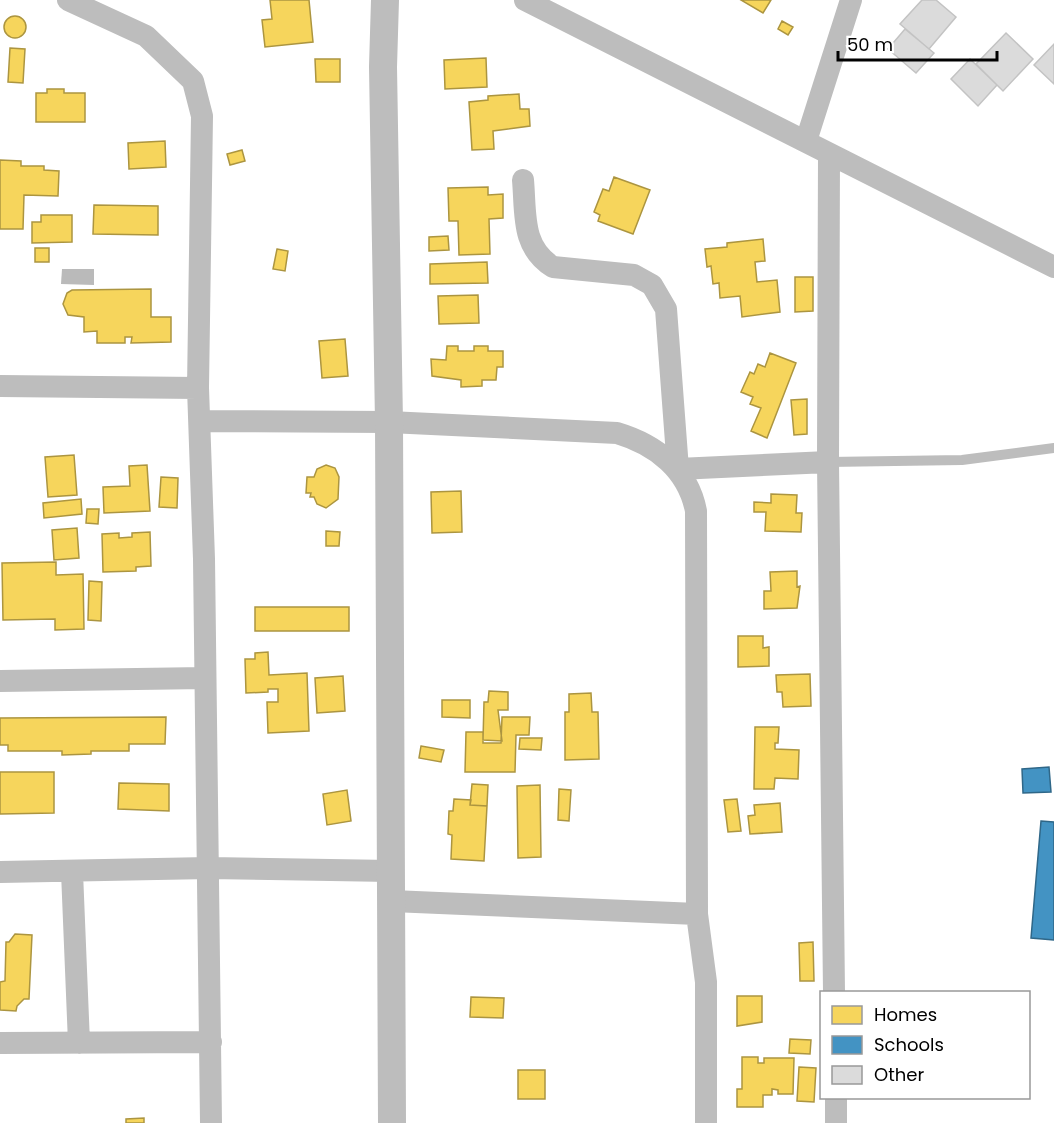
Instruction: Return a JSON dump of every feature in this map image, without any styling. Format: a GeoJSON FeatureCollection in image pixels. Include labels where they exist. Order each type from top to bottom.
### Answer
{"type":"FeatureCollection","features":[{"type":"Feature","properties":{"kind":"street"},"geometry":{"type":"LineString","coordinates":[[68,0],[146,36],[193,81],[202,116],[198,388],[201,421],[209,868],[211,1123]]}},
{"type":"Feature","properties":{"kind":"street"},"geometry":{"type":"LineString","coordinates":[[385,0],[383,67],[389,422],[392,1123]]}},
{"type":"Feature","properties":{"kind":"street"},"geometry":{"type":"LineString","coordinates":[[525,0],[1054,267]]}},
{"type":"Feature","properties":{"kind":"street"},"geometry":{"type":"LineString","coordinates":[[806,141],[851,0]]}},
{"type":"Feature","properties":{"kind":"street"},"geometry":{"type":"LineString","coordinates":[[829,155],[828,462],[834,991]]}},
{"type":"Feature","properties":{"kind":"street"},"geometry":{"type":"LineString","coordinates":[[523,180],[529,241],[543,261],[553,267],[644,278],[652,285],[666,309],[678,469]]}},
{"type":"Feature","properties":{"kind":"street"},"geometry":{"type":"LineString","coordinates":[[0,386],[198,388]]}},
{"type":"Feature","properties":{"kind":"street"},"geometry":{"type":"LineString","coordinates":[[201,421],[389,422],[617,433],[642,443],[678,469],[689,487],[696,511],[697,914],[706,982],[706,1123]]}},
{"type":"Feature","properties":{"kind":"street"},"geometry":{"type":"LineString","coordinates":[[678,469],[828,462]]}},
{"type":"Feature","properties":{"kind":"street"},"geometry":{"type":"LineString","coordinates":[[0,681],[205,678]]}},
{"type":"Feature","properties":{"kind":"street"},"geometry":{"type":"LineString","coordinates":[[0,872],[209,868],[392,871]]}},
{"type":"Feature","properties":{"kind":"street"},"geometry":{"type":"LineString","coordinates":[[72,872],[79,1043]]}},
{"type":"Feature","properties":{"kind":"street"},"geometry":{"type":"LineString","coordinates":[[392,901],[697,914]]}},
{"type":"Feature","properties":{"kind":"street"},"geometry":{"type":"LineString","coordinates":[[0,1043],[210,1042]]}},
{"type":"Feature","properties":{"kind":"street"},"geometry":{"type":"LineString","coordinates":[[836,1099],[836,1123]]}},
{"type":"Feature","properties":{"kind":"lane"},"geometry":{"type":"LineString","coordinates":[[828,462],[962,460],[1054,448]]}},
{"type":"Feature","properties":{"kind":"shaded area"},"geometry":{"type":"Polygon","coordinates":[[[62,269],[94,269],[94,285],[61,284],[62,269]]]}},
{"type":"Feature","properties":{"kind":"building: Homes"},"geometry":{"type":"Polygon","coordinates":[[[270,0],[309,0],[313,42],[265,47],[262,20],[272,19],[270,0]]]}},
{"type":"Feature","properties":{"kind":"building: Homes"},"geometry":{"type":"Polygon","coordinates":[[[741,0],[771,0],[763,13],[741,0]]]}},
{"type":"Feature","properties":{"kind":"building: Homes"},"geometry":{"type":"Polygon","coordinates":[[[15,16],[23,19],[26,27],[23,35],[15,38],[7,35],[4,27],[7,19],[15,16]]]}},
{"type":"Feature","properties":{"kind":"building: Homes"},"geometry":{"type":"Polygon","coordinates":[[[782,21],[793,27],[788,35],[778,29],[782,21]]]}},
{"type":"Feature","properties":{"kind":"building: Homes"},"geometry":{"type":"Polygon","coordinates":[[[10,48],[25,49],[23,83],[8,82],[10,48]]]}},
{"type":"Feature","properties":{"kind":"building: Homes"},"geometry":{"type":"Polygon","coordinates":[[[486,58],[487,87],[445,89],[444,60],[486,58]]]}},
{"type":"Feature","properties":{"kind":"building: Homes"},"geometry":{"type":"Polygon","coordinates":[[[315,59],[340,59],[340,82],[316,82],[315,59]]]}},
{"type":"Feature","properties":{"kind":"building: Homes"},"geometry":{"type":"Polygon","coordinates":[[[47,89],[64,89],[64,93],[85,93],[85,122],[36,122],[36,93],[47,93],[47,89]]]}},
{"type":"Feature","properties":{"kind":"building: Homes"},"geometry":{"type":"Polygon","coordinates":[[[519,94],[520,109],[529,109],[530,126],[493,131],[494,149],[472,150],[469,102],[488,100],[488,96],[519,94]]]}},
{"type":"Feature","properties":{"kind":"building: Homes"},"geometry":{"type":"Polygon","coordinates":[[[165,141],[166,167],[129,169],[128,143],[165,141]]]}},
{"type":"Feature","properties":{"kind":"building: Homes"},"geometry":{"type":"Polygon","coordinates":[[[242,150],[245,161],[230,165],[227,154],[242,150]]]}},
{"type":"Feature","properties":{"kind":"building: Homes"},"geometry":{"type":"Polygon","coordinates":[[[0,160],[21,161],[21,166],[44,166],[44,170],[59,171],[58,196],[24,195],[23,229],[0,229],[0,160]]]}},
{"type":"Feature","properties":{"kind":"building: Homes"},"geometry":{"type":"Polygon","coordinates":[[[614,177],[650,190],[633,234],[598,221],[600,215],[594,212],[603,189],[609,191],[614,177]]]}},
{"type":"Feature","properties":{"kind":"building: Homes"},"geometry":{"type":"Polygon","coordinates":[[[488,187],[488,195],[503,194],[503,218],[489,219],[490,254],[459,255],[458,221],[449,221],[448,188],[488,187]]]}},
{"type":"Feature","properties":{"kind":"building: Homes"},"geometry":{"type":"Polygon","coordinates":[[[94,205],[158,206],[158,235],[93,234],[94,205]]]}},
{"type":"Feature","properties":{"kind":"building: Homes"},"geometry":{"type":"Polygon","coordinates":[[[41,215],[72,215],[72,242],[32,243],[32,222],[41,222],[41,215]]]}},
{"type":"Feature","properties":{"kind":"building: Homes"},"geometry":{"type":"Polygon","coordinates":[[[448,236],[449,250],[429,251],[429,237],[448,236]]]}},
{"type":"Feature","properties":{"kind":"building: Homes"},"geometry":{"type":"Polygon","coordinates":[[[763,239],[765,261],[755,262],[757,282],[777,280],[780,312],[742,317],[740,296],[720,298],[719,283],[713,284],[711,266],[707,267],[705,249],[727,247],[727,243],[763,239]]]}},
{"type":"Feature","properties":{"kind":"building: Homes"},"geometry":{"type":"Polygon","coordinates":[[[35,248],[49,248],[49,262],[35,262],[35,248]]]}},
{"type":"Feature","properties":{"kind":"building: Homes"},"geometry":{"type":"Polygon","coordinates":[[[277,249],[288,251],[285,271],[273,269],[277,249]]]}},
{"type":"Feature","properties":{"kind":"building: Homes"},"geometry":{"type":"Polygon","coordinates":[[[487,262],[488,283],[430,284],[430,264],[487,262]]]}},
{"type":"Feature","properties":{"kind":"building: Homes"},"geometry":{"type":"Polygon","coordinates":[[[795,277],[813,277],[813,311],[795,312],[795,277]]]}},
{"type":"Feature","properties":{"kind":"building: Homes"},"geometry":{"type":"Polygon","coordinates":[[[151,289],[151,317],[171,317],[171,342],[131,343],[132,337],[125,337],[125,343],[97,343],[97,331],[84,332],[84,317],[68,315],[63,304],[67,293],[72,290],[151,289]]]}},
{"type":"Feature","properties":{"kind":"building: Homes"},"geometry":{"type":"Polygon","coordinates":[[[478,295],[479,323],[439,324],[438,296],[478,295]]]}},
{"type":"Feature","properties":{"kind":"building: Homes"},"geometry":{"type":"Polygon","coordinates":[[[345,339],[348,376],[322,378],[319,341],[345,339]]]}},
{"type":"Feature","properties":{"kind":"building: Homes"},"geometry":{"type":"Polygon","coordinates":[[[447,346],[458,346],[458,351],[474,351],[474,346],[488,346],[488,351],[503,351],[503,367],[497,367],[496,380],[482,380],[482,386],[461,387],[461,380],[432,376],[431,359],[446,360],[447,346]]]}},
{"type":"Feature","properties":{"kind":"building: Homes"},"geometry":{"type":"Polygon","coordinates":[[[770,353],[796,363],[767,438],[751,431],[761,408],[750,404],[753,397],[741,392],[750,372],[754,374],[758,364],[765,367],[770,353]]]}},
{"type":"Feature","properties":{"kind":"building: Homes"},"geometry":{"type":"Polygon","coordinates":[[[807,399],[807,434],[794,435],[791,400],[807,399]]]}},
{"type":"Feature","properties":{"kind":"building: Homes"},"geometry":{"type":"Polygon","coordinates":[[[74,455],[77,495],[48,497],[45,457],[74,455]]]}},
{"type":"Feature","properties":{"kind":"building: Homes"},"geometry":{"type":"Polygon","coordinates":[[[147,465],[150,511],[104,513],[103,487],[130,486],[129,466],[147,465]]]}},
{"type":"Feature","properties":{"kind":"building: Homes"},"geometry":{"type":"Polygon","coordinates":[[[326,465],[335,468],[339,477],[338,499],[326,508],[317,504],[314,497],[310,497],[311,493],[306,493],[307,477],[314,477],[317,469],[326,465]]]}},
{"type":"Feature","properties":{"kind":"building: Homes"},"geometry":{"type":"Polygon","coordinates":[[[161,477],[178,478],[177,508],[159,507],[161,477]]]}},
{"type":"Feature","properties":{"kind":"building: Homes"},"geometry":{"type":"Polygon","coordinates":[[[461,491],[462,532],[432,533],[431,492],[461,491]]]}},
{"type":"Feature","properties":{"kind":"building: Homes"},"geometry":{"type":"Polygon","coordinates":[[[771,494],[797,495],[796,513],[802,513],[801,532],[765,531],[766,512],[754,512],[754,502],[771,503],[771,494]]]}},
{"type":"Feature","properties":{"kind":"building: Homes"},"geometry":{"type":"Polygon","coordinates":[[[81,499],[82,514],[44,518],[43,503],[81,499]]]}},
{"type":"Feature","properties":{"kind":"building: Homes"},"geometry":{"type":"Polygon","coordinates":[[[87,509],[99,509],[98,524],[86,523],[87,509]]]}},
{"type":"Feature","properties":{"kind":"building: Homes"},"geometry":{"type":"Polygon","coordinates":[[[77,528],[79,558],[54,560],[52,530],[77,528]]]}},
{"type":"Feature","properties":{"kind":"building: Homes"},"geometry":{"type":"Polygon","coordinates":[[[326,531],[340,532],[339,546],[326,546],[326,531]]]}},
{"type":"Feature","properties":{"kind":"building: Homes"},"geometry":{"type":"Polygon","coordinates":[[[150,532],[151,566],[136,567],[136,571],[103,572],[102,534],[119,533],[119,538],[132,537],[132,533],[150,532]]]}},
{"type":"Feature","properties":{"kind":"building: Homes"},"geometry":{"type":"Polygon","coordinates":[[[56,562],[56,575],[83,574],[84,629],[55,630],[55,619],[3,620],[2,563],[56,562]]]}},
{"type":"Feature","properties":{"kind":"building: Homes"},"geometry":{"type":"Polygon","coordinates":[[[797,571],[797,587],[800,586],[797,608],[764,609],[764,591],[771,591],[770,572],[797,571]]]}},
{"type":"Feature","properties":{"kind":"building: Homes"},"geometry":{"type":"Polygon","coordinates":[[[89,581],[102,582],[101,621],[88,620],[89,581]]]}},
{"type":"Feature","properties":{"kind":"building: Homes"},"geometry":{"type":"Polygon","coordinates":[[[255,607],[349,607],[349,631],[255,631],[255,607]]]}},
{"type":"Feature","properties":{"kind":"building: Homes"},"geometry":{"type":"Polygon","coordinates":[[[738,636],[763,636],[763,648],[769,647],[769,666],[738,667],[738,636]]]}},
{"type":"Feature","properties":{"kind":"building: Homes"},"geometry":{"type":"Polygon","coordinates":[[[268,652],[269,675],[307,673],[309,731],[268,733],[267,702],[278,702],[278,689],[246,693],[245,659],[255,659],[255,653],[268,652]]]}},
{"type":"Feature","properties":{"kind":"building: Homes"},"geometry":{"type":"Polygon","coordinates":[[[810,674],[811,706],[783,707],[782,692],[777,692],[776,675],[810,674]]]}},
{"type":"Feature","properties":{"kind":"building: Homes"},"geometry":{"type":"Polygon","coordinates":[[[343,676],[345,711],[317,713],[315,678],[343,676]]]}},
{"type":"Feature","properties":{"kind":"building: Homes"},"geometry":{"type":"Polygon","coordinates":[[[489,691],[508,692],[508,710],[498,710],[502,741],[483,740],[484,702],[488,702],[489,691]]]}},
{"type":"Feature","properties":{"kind":"building: Homes"},"geometry":{"type":"Polygon","coordinates":[[[591,693],[592,712],[598,712],[599,759],[565,760],[565,712],[569,712],[569,694],[591,693]]]}},
{"type":"Feature","properties":{"kind":"building: Homes"},"geometry":{"type":"Polygon","coordinates":[[[442,700],[470,700],[470,718],[442,717],[442,700]]]}},
{"type":"Feature","properties":{"kind":"building: Homes"},"geometry":{"type":"Polygon","coordinates":[[[166,717],[165,744],[129,744],[129,751],[91,751],[91,754],[62,755],[62,751],[8,751],[8,745],[0,745],[0,718],[166,717]]]}},
{"type":"Feature","properties":{"kind":"building: Homes"},"geometry":{"type":"Polygon","coordinates":[[[502,717],[530,717],[529,735],[516,735],[515,772],[465,772],[466,732],[483,732],[483,743],[501,743],[502,717]]]}},
{"type":"Feature","properties":{"kind":"building: Homes"},"geometry":{"type":"Polygon","coordinates":[[[755,727],[779,727],[778,743],[775,743],[775,749],[799,750],[798,779],[775,778],[774,789],[754,789],[755,727]]]}},
{"type":"Feature","properties":{"kind":"building: Homes"},"geometry":{"type":"Polygon","coordinates":[[[520,738],[542,738],[541,750],[519,749],[520,738]]]}},
{"type":"Feature","properties":{"kind":"building: Homes"},"geometry":{"type":"Polygon","coordinates":[[[421,746],[444,750],[441,762],[419,758],[421,746]]]}},
{"type":"Feature","properties":{"kind":"building: Homes"},"geometry":{"type":"Polygon","coordinates":[[[0,772],[54,772],[54,813],[0,814],[0,772]]]}},
{"type":"Feature","properties":{"kind":"building: Homes"},"geometry":{"type":"Polygon","coordinates":[[[119,783],[169,784],[169,811],[118,809],[119,783]]]}},
{"type":"Feature","properties":{"kind":"building: Homes"},"geometry":{"type":"Polygon","coordinates":[[[472,784],[488,785],[487,806],[470,805],[472,784]]]}},
{"type":"Feature","properties":{"kind":"building: Homes"},"geometry":{"type":"Polygon","coordinates":[[[540,785],[541,857],[518,858],[517,786],[540,785]]]}},
{"type":"Feature","properties":{"kind":"building: Homes"},"geometry":{"type":"Polygon","coordinates":[[[559,789],[571,790],[569,821],[558,820],[559,789]]]}},
{"type":"Feature","properties":{"kind":"building: Homes"},"geometry":{"type":"Polygon","coordinates":[[[347,790],[351,821],[327,825],[323,794],[347,790]]]}},
{"type":"Feature","properties":{"kind":"building: Homes"},"geometry":{"type":"Polygon","coordinates":[[[454,799],[471,800],[470,805],[487,806],[484,861],[451,859],[452,835],[448,834],[449,811],[453,811],[454,799]]]}},
{"type":"Feature","properties":{"kind":"building: Homes"},"geometry":{"type":"Polygon","coordinates":[[[737,799],[741,831],[728,832],[724,800],[737,799]]]}},
{"type":"Feature","properties":{"kind":"building: Homes"},"geometry":{"type":"Polygon","coordinates":[[[780,803],[782,832],[750,834],[748,816],[755,815],[754,805],[780,803]]]}},
{"type":"Feature","properties":{"kind":"building: Homes"},"geometry":{"type":"Polygon","coordinates":[[[15,934],[32,935],[29,999],[24,999],[17,1006],[16,1011],[0,1010],[0,982],[5,981],[6,942],[9,942],[15,934]]]}},
{"type":"Feature","properties":{"kind":"building: Homes"},"geometry":{"type":"Polygon","coordinates":[[[813,942],[814,981],[800,981],[799,943],[813,942]]]}},
{"type":"Feature","properties":{"kind":"building: Homes"},"geometry":{"type":"Polygon","coordinates":[[[737,996],[762,996],[762,1022],[737,1026],[737,996]]]}},
{"type":"Feature","properties":{"kind":"building: Homes"},"geometry":{"type":"Polygon","coordinates":[[[471,997],[504,998],[503,1018],[470,1017],[471,997]]]}},
{"type":"Feature","properties":{"kind":"building: Homes"},"geometry":{"type":"Polygon","coordinates":[[[790,1039],[811,1040],[810,1054],[789,1053],[790,1039]]]}},
{"type":"Feature","properties":{"kind":"building: Homes"},"geometry":{"type":"Polygon","coordinates":[[[742,1057],[758,1057],[758,1063],[764,1063],[764,1058],[794,1058],[793,1094],[778,1094],[778,1090],[772,1089],[772,1095],[763,1095],[763,1107],[737,1107],[737,1089],[742,1089],[742,1057]]]}},
{"type":"Feature","properties":{"kind":"building: Homes"},"geometry":{"type":"Polygon","coordinates":[[[799,1067],[816,1068],[814,1102],[797,1101],[799,1067]]]}},
{"type":"Feature","properties":{"kind":"building: Homes"},"geometry":{"type":"Polygon","coordinates":[[[518,1070],[545,1070],[545,1099],[518,1099],[518,1070]]]}},
{"type":"Feature","properties":{"kind":"building: Homes"},"geometry":{"type":"Polygon","coordinates":[[[144,1118],[144,1123],[126,1123],[126,1119],[144,1118]]]}},
{"type":"Feature","properties":{"kind":"building: Schools"},"geometry":{"type":"Polygon","coordinates":[[[1049,767],[1051,792],[1023,793],[1022,769],[1049,767]]]}},
{"type":"Feature","properties":{"kind":"building: Schools"},"geometry":{"type":"Polygon","coordinates":[[[1041,821],[1054,822],[1054,940],[1031,938],[1041,821]]]}},
{"type":"Feature","properties":{"kind":"building: Other"},"geometry":{"type":"Polygon","coordinates":[[[922,0],[936,0],[956,17],[929,49],[900,24],[922,0]]]}},
{"type":"Feature","properties":{"kind":"building: Other"},"geometry":{"type":"Polygon","coordinates":[[[905,29],[934,53],[916,73],[888,49],[905,29]]]}},
{"type":"Feature","properties":{"kind":"building: Other"},"geometry":{"type":"Polygon","coordinates":[[[1006,33],[1033,59],[1003,91],[976,64],[1006,33]]]}},
{"type":"Feature","properties":{"kind":"building: Other"},"geometry":{"type":"Polygon","coordinates":[[[1054,44],[1054,84],[1034,65],[1054,44]]]}},
{"type":"Feature","properties":{"kind":"building: Other"},"geometry":{"type":"Polygon","coordinates":[[[970,59],[997,85],[978,106],[951,79],[970,59]]]}}]}
